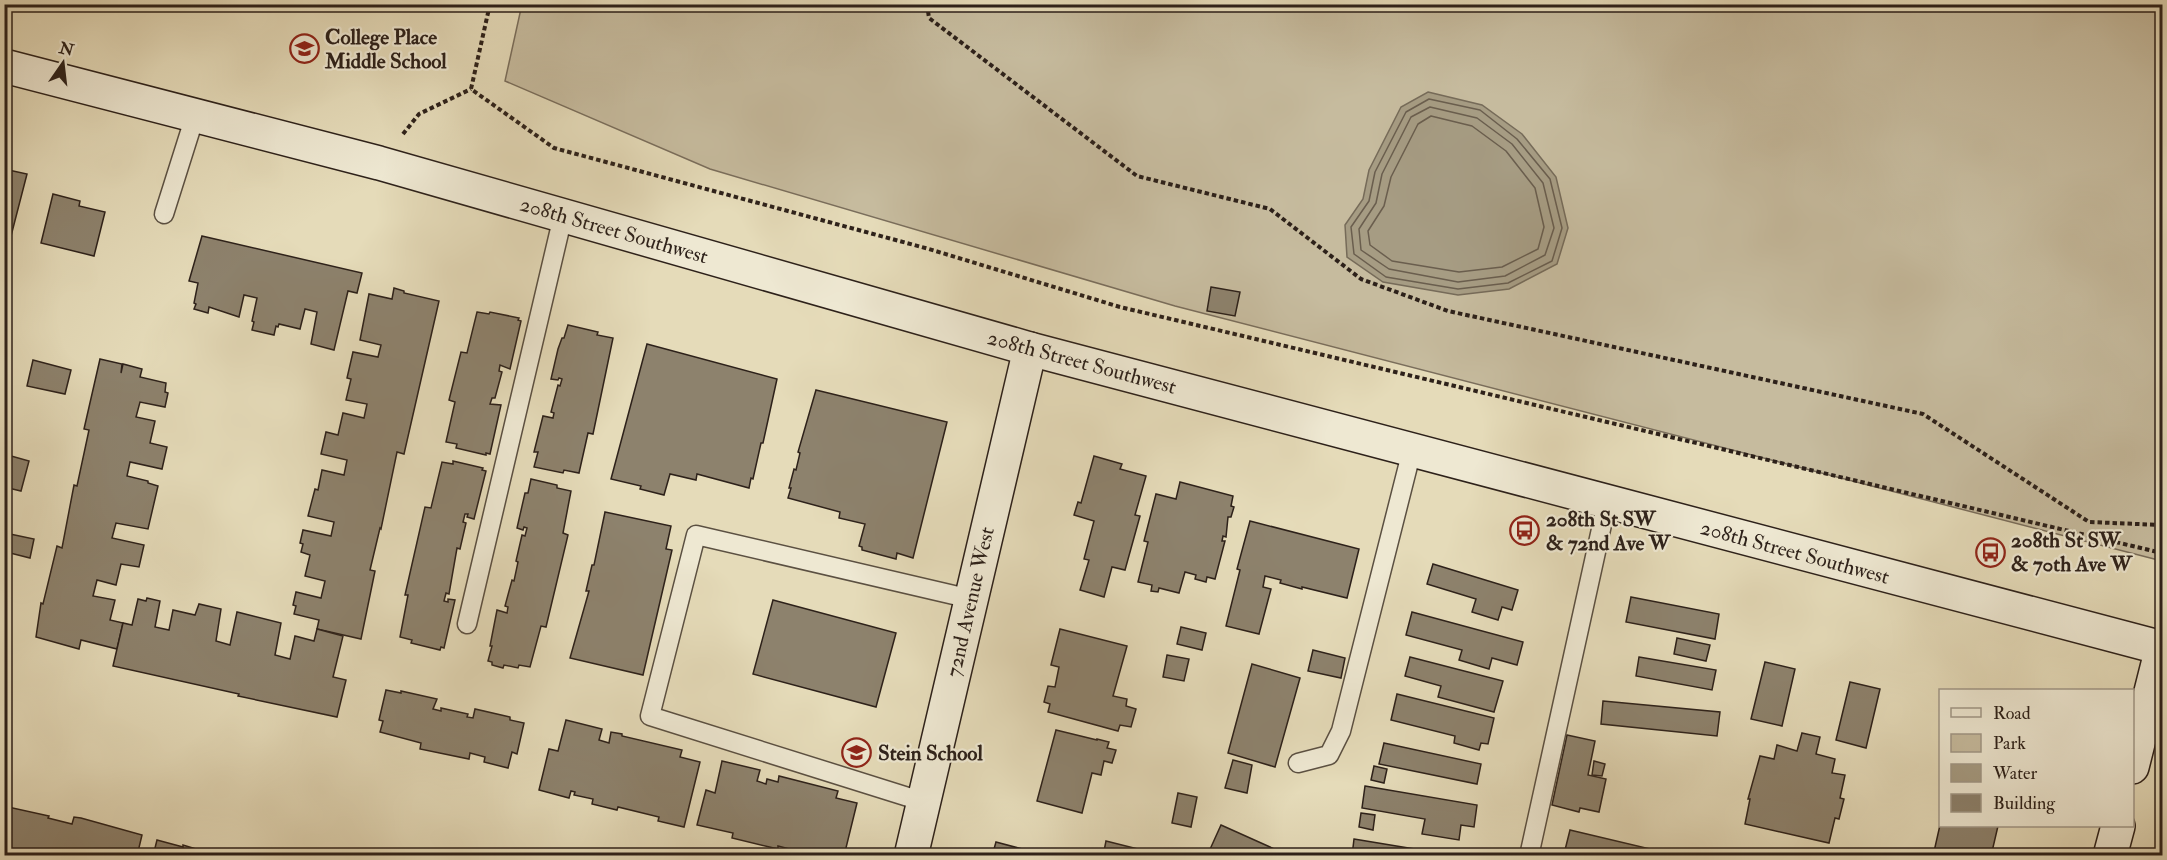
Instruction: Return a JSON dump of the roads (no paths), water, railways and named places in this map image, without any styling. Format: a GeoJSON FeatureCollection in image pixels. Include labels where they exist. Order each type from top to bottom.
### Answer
{"type":"FeatureCollection","features":[{"type":"Feature","properties":{"kind":"street","name":"208th Street Southwest"},"geometry":{"type":"LineString","coordinates":[[4,66],[379,163],[1030,349],[2163,648]]}},
{"type":"Feature","properties":{"kind":"street","name":"72nd Avenue West"},"geometry":{"type":"LineString","coordinates":[[911,855],[1030,349]]}},
{"type":"Feature","properties":{"kind":"street"},"geometry":{"type":"LineString","coordinates":[[2134,763],[2163,648]]}},
{"type":"Feature","properties":{"kind":"street"},"geometry":{"type":"LineString","coordinates":[[2110,855],[2117,827]]}},
{"type":"Feature","properties":{"kind":"lane"},"geometry":{"type":"LineString","coordinates":[[164,214],[195,116]]}},
{"type":"Feature","properties":{"kind":"lane"},"geometry":{"type":"LineString","coordinates":[[467,624],[563,216]]}},
{"type":"Feature","properties":{"kind":"lane"},"geometry":{"type":"LineString","coordinates":[[1298,763],[1329,755],[1341,731],[1412,450]]}},
{"type":"Feature","properties":{"kind":"lane"},"geometry":{"type":"LineString","coordinates":[[1529,855],[1607,502]]}},
{"type":"Feature","properties":{"kind":"lane"},"geometry":{"type":"LineString","coordinates":[[924,802],[650,716],[696,535],[971,599]]}},
{"type":"Feature","properties":{"kind":"water"},"geometry":{"type":"Polygon","coordinates":[[[1428,92],[1482,105],[1522,134],[1556,177],[1568,228],[1557,264],[1509,289],[1458,295],[1383,282],[1347,257],[1345,225],[1363,199],[1369,170],[1401,107],[1428,92]]]}},
{"type":"Feature","properties":{"kind":"place","name":"College Place Middle School"},"geometry":{"type":"Point","coordinates":[304,49]}},
{"type":"Feature","properties":{"kind":"place","name":"208th St SW & 72nd Ave W"},"geometry":{"type":"Point","coordinates":[1525,531]}},
{"type":"Feature","properties":{"kind":"place","name":"208th St SW & 70th Ave W"},"geometry":{"type":"Point","coordinates":[1990,552]}},
{"type":"Feature","properties":{"kind":"place","name":"Stein School"},"geometry":{"type":"Point","coordinates":[857,753]}}]}
